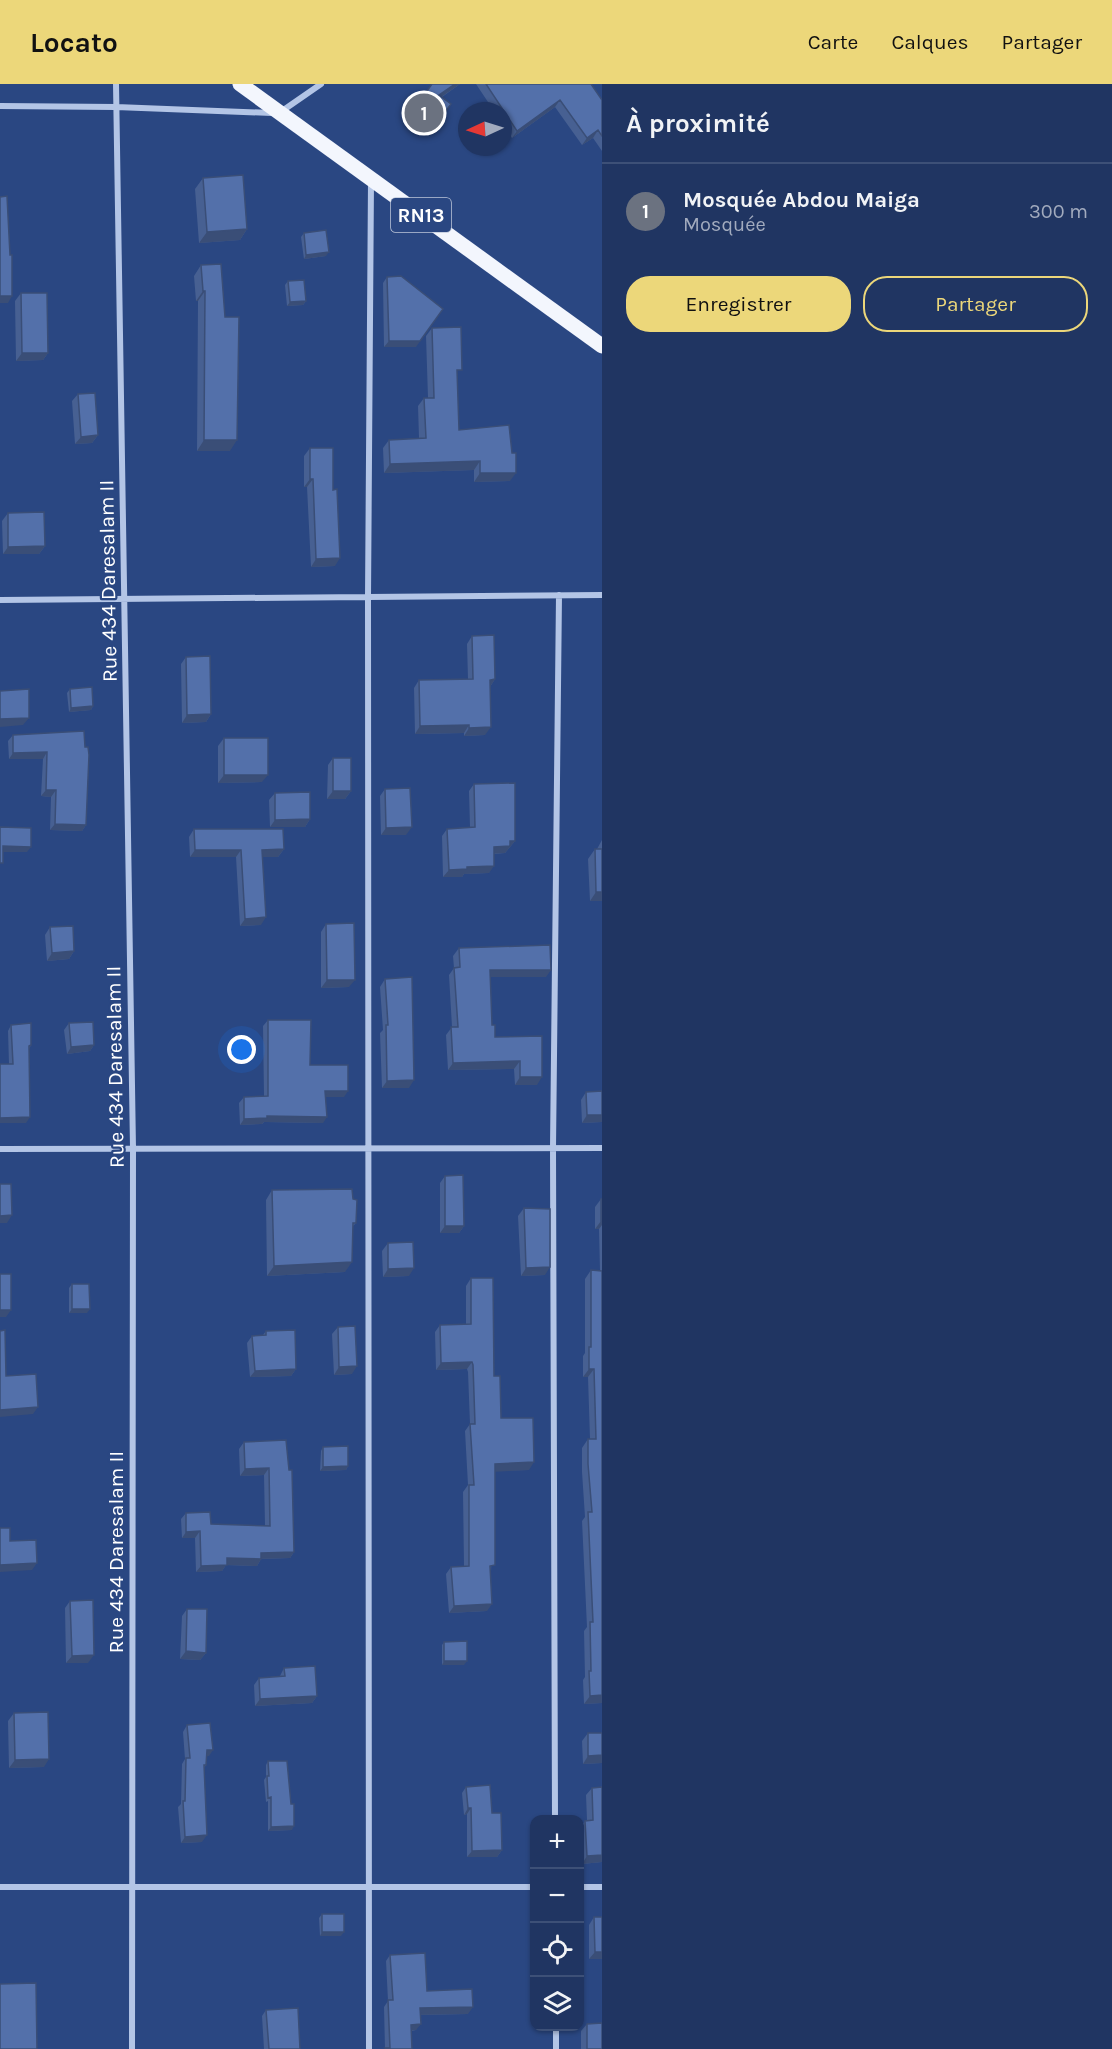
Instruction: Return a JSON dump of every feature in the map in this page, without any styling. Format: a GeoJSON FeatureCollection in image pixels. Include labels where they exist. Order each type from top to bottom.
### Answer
{"type":"FeatureCollection","features":[{"type":"Feature","properties":{"kind":"main road","name":"RN13"},"geometry":{"type":"LineString","coordinates":[[240,84],[602,346]]}},
{"type":"Feature","properties":{"kind":"street","name":"Rue 434 Daresalam II"},"geometry":{"type":"LineString","coordinates":[[116,84],[133,1148],[132,2049]]}},
{"type":"Feature","properties":{"kind":"street"},"geometry":{"type":"LineString","coordinates":[[0,106],[116,107],[280,113],[321,84]]}},
{"type":"Feature","properties":{"kind":"street"},"geometry":{"type":"LineString","coordinates":[[369,2049],[368,597],[371,178]]}},
{"type":"Feature","properties":{"kind":"street"},"geometry":{"type":"LineString","coordinates":[[555,1815],[553,1148],[559,595]]}},
{"type":"Feature","properties":{"kind":"street"},"geometry":{"type":"LineString","coordinates":[[0,600],[602,595]]}},
{"type":"Feature","properties":{"kind":"street"},"geometry":{"type":"LineString","coordinates":[[0,1149],[602,1148]]}},
{"type":"Feature","properties":{"kind":"street"},"geometry":{"type":"LineString","coordinates":[[0,1887],[530,1887]]}},
{"type":"Feature","properties":{"kind":"street"},"geometry":{"type":"LineString","coordinates":[[584,1887],[602,1887]]}},
{"type":"Feature","properties":{"kind":"street"},"geometry":{"type":"LineString","coordinates":[[556,2031],[556,2049]]}},
{"type":"Feature","properties":{"kind":"building"},"geometry":{"type":"Polygon","coordinates":[[[432,84],[455,84],[439,95],[451,104],[433,129],[411,113],[432,84]]]}},
{"type":"Feature","properties":{"kind":"building"},"geometry":{"type":"Polygon","coordinates":[[[486,84],[591,84],[602,100],[602,136],[598,130],[587,138],[560,100],[517,131],[512,123],[512,102],[498,102],[486,84]]]}},
{"type":"Feature","properties":{"kind":"building"},"geometry":{"type":"Polygon","coordinates":[[[243,175],[247,229],[207,232],[203,178],[243,175]]]}},
{"type":"Feature","properties":{"kind":"building"},"geometry":{"type":"Polygon","coordinates":[[[7,196],[10,255],[12,255],[12,296],[0,296],[0,197],[7,196]]]}},
{"type":"Feature","properties":{"kind":"building"},"geometry":{"type":"Polygon","coordinates":[[[326,230],[329,252],[306,255],[304,233],[326,230]]]}},
{"type":"Feature","properties":{"kind":"building"},"geometry":{"type":"Polygon","coordinates":[[[221,264],[225,317],[239,317],[237,440],[204,440],[205,291],[203,291],[201,265],[221,264]]]}},
{"type":"Feature","properties":{"kind":"building"},"geometry":{"type":"Polygon","coordinates":[[[401,276],[443,309],[420,341],[389,341],[387,277],[401,276]]]}},
{"type":"Feature","properties":{"kind":"building"},"geometry":{"type":"Polygon","coordinates":[[[304,280],[306,301],[290,302],[288,281],[304,280]]]}},
{"type":"Feature","properties":{"kind":"building"},"geometry":{"type":"Polygon","coordinates":[[[21,293],[47,293],[48,353],[22,353],[21,293]]]}},
{"type":"Feature","properties":{"kind":"building"},"geometry":{"type":"Polygon","coordinates":[[[461,327],[462,370],[457,370],[459,430],[509,425],[512,453],[516,453],[516,473],[480,473],[480,461],[390,464],[389,440],[426,438],[424,398],[434,398],[432,328],[461,327]]]}},
{"type":"Feature","properties":{"kind":"building"},"geometry":{"type":"Polygon","coordinates":[[[95,393],[98,435],[81,437],[78,394],[95,393]]]}},
{"type":"Feature","properties":{"kind":"building"},"geometry":{"type":"Polygon","coordinates":[[[310,448],[333,448],[333,490],[337,489],[340,558],[316,559],[310,448]]]}},
{"type":"Feature","properties":{"kind":"building"},"geometry":{"type":"Polygon","coordinates":[[[44,512],[45,546],[8,547],[8,513],[44,512]]]}},
{"type":"Feature","properties":{"kind":"building"},"geometry":{"type":"Polygon","coordinates":[[[494,635],[495,679],[490,680],[491,727],[420,726],[419,680],[473,679],[472,636],[494,635]]]}},
{"type":"Feature","properties":{"kind":"building"},"geometry":{"type":"Polygon","coordinates":[[[210,656],[211,714],[187,715],[186,657],[210,656]]]}},
{"type":"Feature","properties":{"kind":"building"},"geometry":{"type":"Polygon","coordinates":[[[92,687],[93,706],[71,708],[70,689],[92,687]]]}},
{"type":"Feature","properties":{"kind":"building"},"geometry":{"type":"Polygon","coordinates":[[[29,689],[29,718],[0,719],[0,691],[29,689]]]}},
{"type":"Feature","properties":{"kind":"building"},"geometry":{"type":"Polygon","coordinates":[[[84,731],[85,747],[88,747],[89,755],[86,825],[55,824],[56,790],[46,790],[47,752],[13,753],[13,735],[84,731]]]}},
{"type":"Feature","properties":{"kind":"building"},"geometry":{"type":"Polygon","coordinates":[[[224,738],[268,738],[268,775],[224,775],[224,738]]]}},
{"type":"Feature","properties":{"kind":"building"},"geometry":{"type":"Polygon","coordinates":[[[333,758],[351,758],[351,791],[333,791],[333,758]]]}},
{"type":"Feature","properties":{"kind":"building"},"geometry":{"type":"Polygon","coordinates":[[[515,783],[515,841],[510,841],[510,846],[494,847],[494,866],[449,870],[447,829],[475,827],[474,784],[515,783]]]}},
{"type":"Feature","properties":{"kind":"building"},"geometry":{"type":"Polygon","coordinates":[[[410,788],[412,827],[386,828],[385,789],[410,788]]]}},
{"type":"Feature","properties":{"kind":"building"},"geometry":{"type":"Polygon","coordinates":[[[310,792],[310,819],[275,820],[275,793],[310,792]]]}},
{"type":"Feature","properties":{"kind":"building"},"geometry":{"type":"Polygon","coordinates":[[[0,827],[31,828],[31,847],[3,846],[3,863],[0,863],[0,827]]]}},
{"type":"Feature","properties":{"kind":"building"},"geometry":{"type":"Polygon","coordinates":[[[194,829],[283,829],[284,849],[262,850],[266,917],[245,919],[241,850],[195,850],[194,829]]]}},
{"type":"Feature","properties":{"kind":"building"},"geometry":{"type":"Polygon","coordinates":[[[595,849],[602,849],[602,892],[596,892],[595,849]]]}},
{"type":"Feature","properties":{"kind":"building"},"geometry":{"type":"Polygon","coordinates":[[[354,923],[355,980],[327,980],[326,924],[354,923]]]}},
{"type":"Feature","properties":{"kind":"building"},"geometry":{"type":"Polygon","coordinates":[[[73,926],[74,951],[52,953],[50,927],[73,926]]]}},
{"type":"Feature","properties":{"kind":"building"},"geometry":{"type":"Polygon","coordinates":[[[550,945],[551,970],[490,970],[492,1025],[495,1025],[495,1037],[542,1036],[542,1077],[520,1077],[520,1061],[453,1063],[451,1027],[458,1027],[454,968],[460,967],[459,948],[550,945]]]}},
{"type":"Feature","properties":{"kind":"building"},"geometry":{"type":"Polygon","coordinates":[[[412,977],[414,1080],[387,1081],[386,1025],[388,1025],[385,979],[412,977]]]}},
{"type":"Feature","properties":{"kind":"building"},"geometry":{"type":"Polygon","coordinates":[[[268,1020],[311,1020],[310,1065],[348,1065],[348,1091],[325,1091],[327,1117],[267,1116],[267,1118],[244,1119],[244,1097],[268,1096],[268,1020]]]}},
{"type":"Feature","properties":{"kind":"building"},"geometry":{"type":"Polygon","coordinates":[[[93,1022],[94,1045],[71,1047],[69,1023],[93,1022]]]}},
{"type":"Feature","properties":{"kind":"building"},"geometry":{"type":"Polygon","coordinates":[[[31,1023],[30,1117],[0,1118],[0,1064],[13,1064],[11,1025],[31,1023]]]}},
{"type":"Feature","properties":{"kind":"building"},"geometry":{"type":"Polygon","coordinates":[[[602,1091],[602,1115],[587,1115],[586,1092],[602,1091]]]}},
{"type":"Feature","properties":{"kind":"building"},"geometry":{"type":"Polygon","coordinates":[[[463,1175],[464,1226],[445,1226],[445,1176],[463,1175]]]}},
{"type":"Feature","properties":{"kind":"building"},"geometry":{"type":"Polygon","coordinates":[[[0,1184],[11,1184],[12,1215],[0,1216],[0,1184]]]}},
{"type":"Feature","properties":{"kind":"building"},"geometry":{"type":"Polygon","coordinates":[[[352,1189],[353,1199],[357,1200],[356,1223],[353,1223],[352,1262],[274,1266],[272,1190],[352,1189]]]}},
{"type":"Feature","properties":{"kind":"building"},"geometry":{"type":"Polygon","coordinates":[[[524,1208],[550,1209],[550,1267],[526,1268],[524,1208]]]}},
{"type":"Feature","properties":{"kind":"building"},"geometry":{"type":"Polygon","coordinates":[[[413,1242],[414,1268],[388,1269],[388,1243],[413,1242]]]}},
{"type":"Feature","properties":{"kind":"building"},"geometry":{"type":"Polygon","coordinates":[[[591,1270],[602,1271],[602,1695],[590,1696],[590,1622],[593,1622],[588,1512],[592,1512],[588,1439],[596,1439],[594,1369],[589,1369],[591,1270]]]}},
{"type":"Feature","properties":{"kind":"building"},"geometry":{"type":"Polygon","coordinates":[[[0,1274],[11,1274],[11,1310],[0,1310],[0,1274]]]}},
{"type":"Feature","properties":{"kind":"building"},"geometry":{"type":"Polygon","coordinates":[[[471,1278],[493,1278],[494,1376],[500,1376],[501,1418],[533,1418],[534,1462],[495,1464],[495,1565],[490,1566],[492,1604],[454,1606],[451,1567],[469,1566],[469,1485],[474,1485],[470,1424],[475,1424],[473,1365],[472,1362],[441,1363],[440,1325],[471,1324],[471,1278]]]}},
{"type":"Feature","properties":{"kind":"building"},"geometry":{"type":"Polygon","coordinates":[[[72,1284],[89,1284],[90,1309],[72,1309],[72,1284]]]}},
{"type":"Feature","properties":{"kind":"building"},"geometry":{"type":"Polygon","coordinates":[[[355,1326],[357,1366],[339,1367],[338,1327],[355,1326]]]}},
{"type":"Feature","properties":{"kind":"building"},"geometry":{"type":"Polygon","coordinates":[[[5,1330],[6,1376],[36,1374],[38,1407],[0,1410],[0,1331],[5,1330]]]}},
{"type":"Feature","properties":{"kind":"building"},"geometry":{"type":"Polygon","coordinates":[[[295,1330],[296,1369],[255,1371],[252,1336],[266,1335],[266,1331],[295,1330]]]}},
{"type":"Feature","properties":{"kind":"building"},"geometry":{"type":"Polygon","coordinates":[[[286,1440],[289,1470],[292,1470],[294,1552],[261,1553],[261,1559],[227,1558],[227,1565],[201,1566],[200,1531],[186,1532],[186,1513],[210,1512],[211,1524],[270,1526],[269,1468],[245,1469],[244,1442],[286,1440]]]}},
{"type":"Feature","properties":{"kind":"building"},"geometry":{"type":"Polygon","coordinates":[[[348,1446],[348,1466],[323,1467],[323,1447],[348,1446]]]}},
{"type":"Feature","properties":{"kind":"building"},"geometry":{"type":"Polygon","coordinates":[[[0,1528],[10,1528],[10,1541],[36,1540],[37,1563],[0,1565],[0,1528]]]}},
{"type":"Feature","properties":{"kind":"building"},"geometry":{"type":"Polygon","coordinates":[[[93,1600],[94,1655],[72,1656],[70,1601],[93,1600]]]}},
{"type":"Feature","properties":{"kind":"building"},"geometry":{"type":"Polygon","coordinates":[[[187,1609],[207,1609],[206,1653],[186,1651],[187,1609]]]}},
{"type":"Feature","properties":{"kind":"building"},"geometry":{"type":"Polygon","coordinates":[[[467,1641],[467,1661],[444,1661],[444,1642],[467,1641]]]}},
{"type":"Feature","properties":{"kind":"building"},"geometry":{"type":"Polygon","coordinates":[[[315,1666],[317,1696],[260,1699],[259,1678],[285,1676],[284,1668],[315,1666]]]}},
{"type":"Feature","properties":{"kind":"building"},"geometry":{"type":"Polygon","coordinates":[[[48,1712],[49,1759],[15,1760],[14,1713],[48,1712]]]}},
{"type":"Feature","properties":{"kind":"building"},"geometry":{"type":"Polygon","coordinates":[[[210,1723],[213,1750],[207,1750],[206,1765],[204,1765],[207,1835],[185,1837],[183,1801],[185,1801],[186,1758],[190,1758],[187,1725],[210,1723]]]}},
{"type":"Feature","properties":{"kind":"building"},"geometry":{"type":"Polygon","coordinates":[[[588,1733],[602,1733],[602,1755],[588,1756],[588,1733]]]}},
{"type":"Feature","properties":{"kind":"building"},"geometry":{"type":"Polygon","coordinates":[[[268,1761],[287,1761],[291,1804],[294,1804],[294,1826],[271,1827],[268,1761]]]}},
{"type":"Feature","properties":{"kind":"building"},"geometry":{"type":"Polygon","coordinates":[[[490,1785],[492,1813],[501,1813],[502,1850],[472,1851],[471,1808],[468,1808],[466,1787],[490,1785]]]}},
{"type":"Feature","properties":{"kind":"building"},"geometry":{"type":"Polygon","coordinates":[[[602,1787],[602,1855],[587,1856],[585,1821],[593,1820],[592,1788],[602,1787]]]}},
{"type":"Feature","properties":{"kind":"building"},"geometry":{"type":"Polygon","coordinates":[[[322,1914],[344,1914],[344,1932],[322,1932],[322,1914]]]}},
{"type":"Feature","properties":{"kind":"building"},"geometry":{"type":"Polygon","coordinates":[[[594,1917],[602,1917],[602,1952],[595,1952],[594,1917]]]}},
{"type":"Feature","properties":{"kind":"building"},"geometry":{"type":"Polygon","coordinates":[[[425,1953],[427,1991],[472,1989],[473,2007],[420,2008],[421,2024],[411,2025],[412,2049],[386,2049],[390,2048],[388,2000],[393,2000],[390,1955],[425,1953]]]}},
{"type":"Feature","properties":{"kind":"building"},"geometry":{"type":"Polygon","coordinates":[[[36,1983],[37,2049],[0,2049],[0,1984],[36,1983]]]}},
{"type":"Feature","properties":{"kind":"building"},"geometry":{"type":"Polygon","coordinates":[[[298,2008],[300,2049],[269,2049],[266,2010],[298,2008]]]}},
{"type":"Feature","properties":{"kind":"building"},"geometry":{"type":"Polygon","coordinates":[[[602,2023],[602,2049],[587,2049],[587,2024],[602,2023]]]}},
{"type":"Feature","properties":{"kind":"place","name":"Mosquée Abdou Maiga"},"geometry":{"type":"Point","coordinates":[424,113]}}]}
